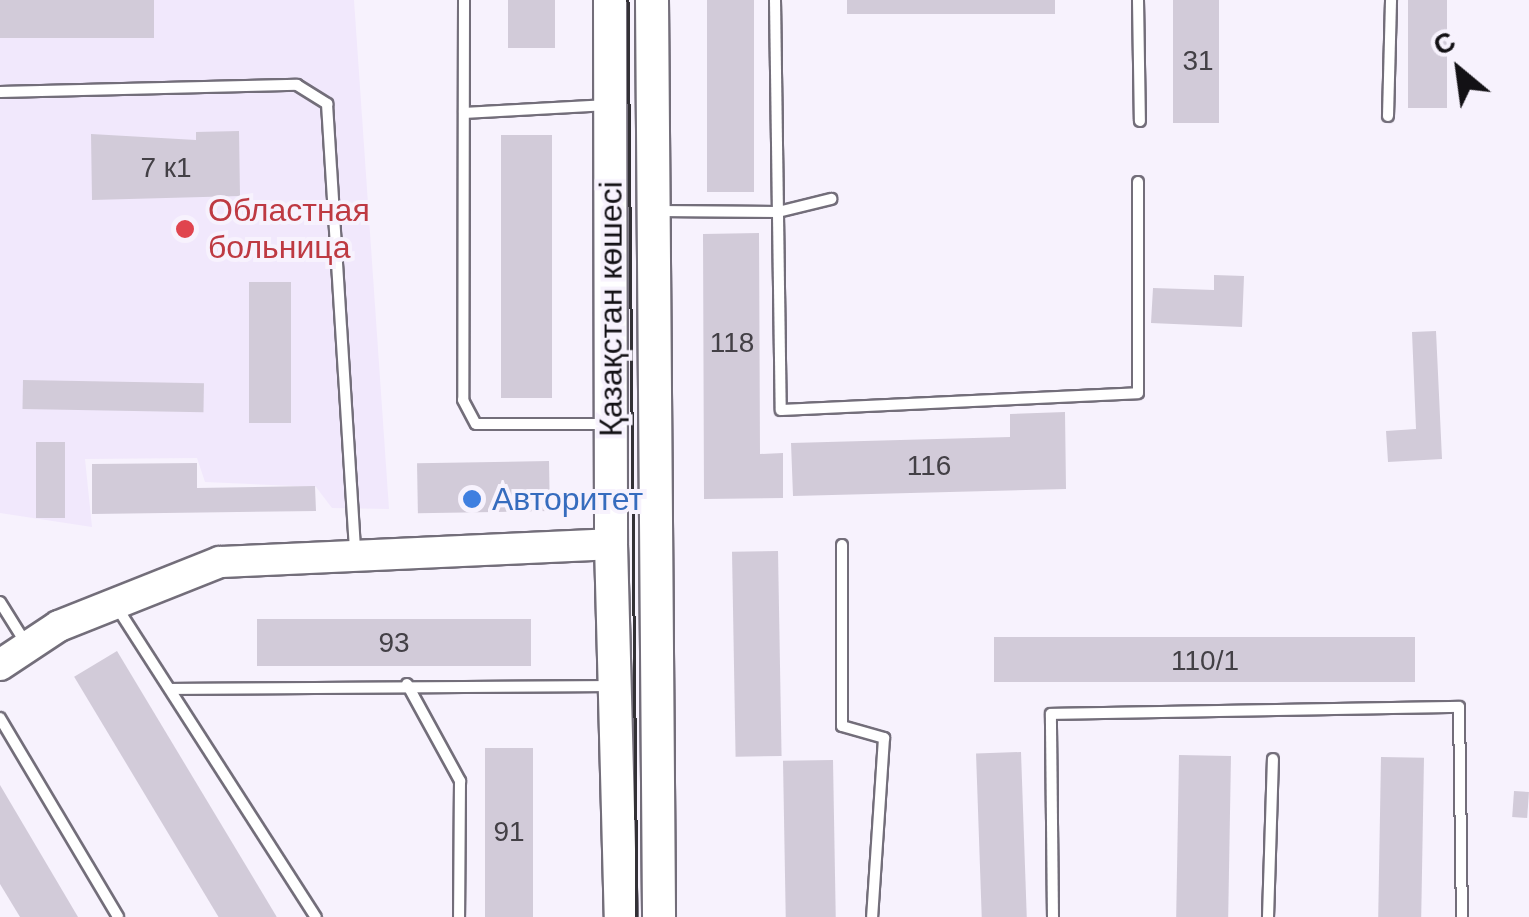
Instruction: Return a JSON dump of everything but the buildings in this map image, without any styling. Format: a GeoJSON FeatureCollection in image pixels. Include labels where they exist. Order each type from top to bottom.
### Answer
{"type":"FeatureCollection","features":[{"type":"Feature","properties":{"kind":"main road","name":"Қазақстан көшесі"},"geometry":{"type":"LineString","coordinates":[[610,0],[612,544],[622,917]]}},
{"type":"Feature","properties":{"kind":"main road","name":"Қазақстан көшесі"},"geometry":{"type":"LineString","coordinates":[[652,0],[657,210],[659,917]]}},
{"type":"Feature","properties":{"kind":"main road"},"geometry":{"type":"LineString","coordinates":[[612,544],[658,542]]}},
{"type":"Feature","properties":{"kind":"street"},"geometry":{"type":"LineString","coordinates":[[0,665],[59,626],[220,562],[612,544]]}},
{"type":"Feature","properties":{"kind":"lane"},"geometry":{"type":"LineString","coordinates":[[464,0],[463,400],[476,424],[611,424]]}},
{"type":"Feature","properties":{"kind":"lane"},"geometry":{"type":"LineString","coordinates":[[775,0],[782,410],[1138,394],[1138,182]]}},
{"type":"Feature","properties":{"kind":"lane"},"geometry":{"type":"LineString","coordinates":[[1138,0],[1140,121]]}},
{"type":"Feature","properties":{"kind":"lane"},"geometry":{"type":"LineString","coordinates":[[1388,116],[1391,0]]}},
{"type":"Feature","properties":{"kind":"lane"},"geometry":{"type":"LineString","coordinates":[[0,92],[297,85],[327,104],[355,556]]}},
{"type":"Feature","properties":{"kind":"lane"},"geometry":{"type":"LineString","coordinates":[[464,113],[611,105]]}},
{"type":"Feature","properties":{"kind":"lane"},"geometry":{"type":"LineString","coordinates":[[657,210],[778,212],[831,200]]}},
{"type":"Feature","properties":{"kind":"lane"},"geometry":{"type":"LineString","coordinates":[[842,545],[842,726],[884,738],[872,917]]}},
{"type":"Feature","properties":{"kind":"lane"},"geometry":{"type":"LineString","coordinates":[[0,602],[28,647]]}},
{"type":"Feature","properties":{"kind":"lane"},"geometry":{"type":"LineString","coordinates":[[115,604],[316,917]]}},
{"type":"Feature","properties":{"kind":"lane"},"geometry":{"type":"LineString","coordinates":[[407,684],[460,781],[459,917]]}},
{"type":"Feature","properties":{"kind":"lane"},"geometry":{"type":"LineString","coordinates":[[170,689],[407,684],[615,686]]}},
{"type":"Feature","properties":{"kind":"lane"},"geometry":{"type":"LineString","coordinates":[[1054,917],[1051,714],[1459,707],[1462,917]]}},
{"type":"Feature","properties":{"kind":"lane"},"geometry":{"type":"LineString","coordinates":[[0,718],[118,917]]}},
{"type":"Feature","properties":{"kind":"lane"},"geometry":{"type":"LineString","coordinates":[[1268,917],[1273,760]]}},
{"type":"Feature","properties":{"kind":"shaded area","name":"Областная больница"},"geometry":{"type":"Polygon","coordinates":[[[0,0],[354,0],[389,509],[332,508],[316,487],[205,482],[197,458],[85,459],[92,527],[0,513],[0,0]]]}},
{"type":"Feature","properties":{"kind":"tram line"},"geometry":{"type":"LineString","coordinates":[[628,0],[637,917]]}},
{"type":"Feature","properties":{"kind":"place","name":"Областная больница"},"geometry":{"type":"Point","coordinates":[185,229]}},
{"type":"Feature","properties":{"kind":"place","name":"Авторитет"},"geometry":{"type":"Point","coordinates":[472,499]}}]}
